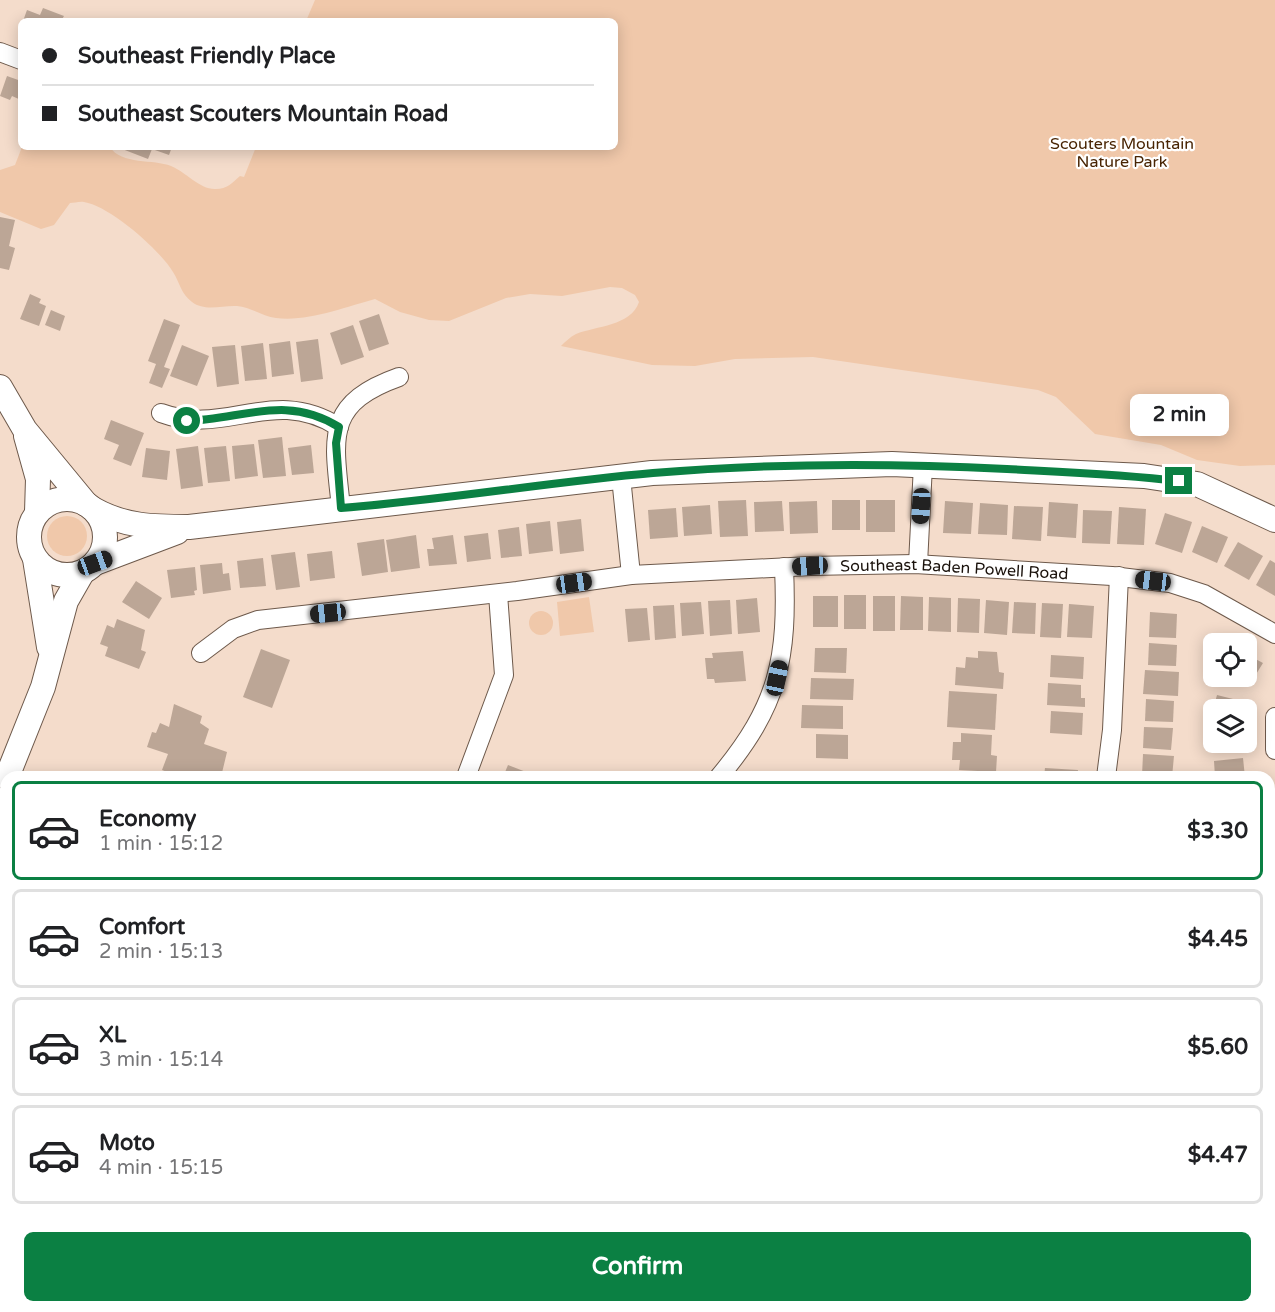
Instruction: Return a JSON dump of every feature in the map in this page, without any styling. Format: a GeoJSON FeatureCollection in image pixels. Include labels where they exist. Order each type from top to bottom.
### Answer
{"type":"FeatureCollection","features":[{"type":"Feature","properties":{"kind":"street"},"geometry":{"type":"LineString","coordinates":[[0,52],[18,59]]}},
{"type":"Feature","properties":{"kind":"street"},"geometry":{"type":"LineString","coordinates":[[341,508],[336,443],[345,411],[361,394],[399,378]]}},
{"type":"Feature","properties":{"kind":"street"},"geometry":{"type":"LineString","coordinates":[[0,387],[25,430],[101,520],[105,532],[104,546],[66,601],[35,710],[9,771]]}},
{"type":"Feature","properties":{"kind":"street"},"geometry":{"type":"LineString","coordinates":[[161,413],[180,420],[193,421],[289,409],[311,413],[339,427]]}},
{"type":"Feature","properties":{"kind":"street"},"geometry":{"type":"LineString","coordinates":[[25,430],[38,479],[37,512],[28,532],[29,546],[35,559],[50,655]]}},
{"type":"Feature","properties":{"kind":"street"},"geometry":{"type":"LineString","coordinates":[[37,512],[48,503],[61,499],[90,507],[110,519],[133,525],[189,527],[621,477],[761,467],[923,465],[1144,476],[1197,484],[1275,520]]}},
{"type":"Feature","properties":{"kind":"street"},"geometry":{"type":"LineString","coordinates":[[918,564],[923,465]]}},
{"type":"Feature","properties":{"kind":"street"},"geometry":{"type":"LineString","coordinates":[[621,477],[631,575]]}},
{"type":"Feature","properties":{"kind":"street"},"geometry":{"type":"LineString","coordinates":[[35,559],[56,574],[88,568],[189,527]]}},
{"type":"Feature","properties":{"kind":"street","name":"Southeast Baden Powell Road"},"geometry":{"type":"LineString","coordinates":[[201,653],[233,629],[258,620],[498,594],[631,575],[784,567],[918,564],[1119,576],[1185,586],[1233,609],[1275,634]]}},
{"type":"Feature","properties":{"kind":"street"},"geometry":{"type":"LineString","coordinates":[[723,771],[760,722],[774,691],[784,647],[784,567]]}},
{"type":"Feature","properties":{"kind":"street"},"geometry":{"type":"LineString","coordinates":[[1107,771],[1112,730],[1119,576]]}},
{"type":"Feature","properties":{"kind":"street"},"geometry":{"type":"LineString","coordinates":[[468,771],[504,675],[498,594]]}},
{"type":"Feature","properties":{"kind":"street"},"geometry":{"type":"LineString","coordinates":[[1275,717],[1275,750]]}},
{"type":"Feature","properties":{"kind":"green space","name":"Scouters Mountain Nature Park"},"geometry":{"type":"Polygon","coordinates":[[[315,0],[1275,0],[1275,465],[1240,466],[1197,460],[1161,445],[1095,434],[1056,397],[1038,390],[813,357],[735,359],[695,366],[652,365],[561,346],[576,334],[621,321],[629,316],[639,302],[635,295],[622,288],[610,287],[562,296],[530,294],[506,298],[449,321],[429,320],[400,312],[375,299],[326,313],[288,319],[271,317],[237,306],[203,307],[192,302],[185,295],[167,263],[146,241],[120,220],[95,205],[82,202],[70,203],[54,225],[41,229],[0,212],[0,170],[15,165],[21,150],[112,150],[122,157],[171,166],[204,187],[220,189],[240,176],[244,177],[255,150],[618,150],[618,18],[307,18],[315,0]]]}},
{"type":"Feature","properties":{"kind":"green space"},"geometry":{"type":"Polygon","coordinates":[[[67,516],[81,522],[87,536],[81,550],[67,556],[53,550],[47,536],[53,522],[67,516]]]}},
{"type":"Feature","properties":{"kind":"green space"},"geometry":{"type":"Polygon","coordinates":[[[589,597],[594,632],[560,636],[557,602],[589,597]]]}},
{"type":"Feature","properties":{"kind":"green space"},"geometry":{"type":"Polygon","coordinates":[[[541,611],[550,614],[553,623],[550,632],[541,635],[532,632],[529,623],[532,614],[541,611]]]}},
{"type":"Feature","properties":{"kind":"building"},"geometry":{"type":"Polygon","coordinates":[[[43,8],[64,16],[63,18],[24,18],[27,10],[40,15],[43,8]]]}},
{"type":"Feature","properties":{"kind":"building"},"geometry":{"type":"Polygon","coordinates":[[[7,76],[18,80],[18,99],[12,96],[10,100],[0,96],[7,76]]]}},
{"type":"Feature","properties":{"kind":"building"},"geometry":{"type":"Polygon","coordinates":[[[125,150],[152,150],[148,159],[125,150]]]}},
{"type":"Feature","properties":{"kind":"building"},"geometry":{"type":"Polygon","coordinates":[[[155,150],[171,150],[169,155],[155,150]]]}},
{"type":"Feature","properties":{"kind":"building"},"geometry":{"type":"Polygon","coordinates":[[[0,217],[15,220],[9,246],[15,248],[9,270],[0,268],[0,217]]]}},
{"type":"Feature","properties":{"kind":"building"},"geometry":{"type":"Polygon","coordinates":[[[30,294],[41,299],[39,303],[46,306],[39,326],[20,319],[30,294]]]}},
{"type":"Feature","properties":{"kind":"building"},"geometry":{"type":"Polygon","coordinates":[[[51,310],[65,316],[60,331],[45,325],[51,310]]]}},
{"type":"Feature","properties":{"kind":"building"},"geometry":{"type":"Polygon","coordinates":[[[379,314],[389,344],[369,351],[359,321],[379,314]]]}},
{"type":"Feature","properties":{"kind":"building"},"geometry":{"type":"Polygon","coordinates":[[[164,319],[180,325],[164,367],[170,369],[162,388],[149,383],[156,364],[148,361],[164,319]]]}},
{"type":"Feature","properties":{"kind":"building"},"geometry":{"type":"Polygon","coordinates":[[[353,325],[364,357],[341,365],[330,333],[353,325]]]}},
{"type":"Feature","properties":{"kind":"building"},"geometry":{"type":"Polygon","coordinates":[[[318,339],[323,379],[301,382],[296,342],[318,339]]]}},
{"type":"Feature","properties":{"kind":"building"},"geometry":{"type":"Polygon","coordinates":[[[290,341],[294,374],[272,377],[269,344],[290,341]]]}},
{"type":"Feature","properties":{"kind":"building"},"geometry":{"type":"Polygon","coordinates":[[[263,343],[267,379],[245,381],[241,346],[263,343]]]}},
{"type":"Feature","properties":{"kind":"building"},"geometry":{"type":"Polygon","coordinates":[[[182,345],[209,356],[197,386],[170,376],[182,345]]]}},
{"type":"Feature","properties":{"kind":"building"},"geometry":{"type":"Polygon","coordinates":[[[235,345],[239,384],[217,387],[212,347],[235,345]]]}},
{"type":"Feature","properties":{"kind":"building"},"geometry":{"type":"Polygon","coordinates":[[[111,420],[144,433],[131,466],[113,459],[119,445],[104,439],[111,420]]]}},
{"type":"Feature","properties":{"kind":"building"},"geometry":{"type":"Polygon","coordinates":[[[282,437],[286,476],[263,478],[258,440],[282,437]]]}},
{"type":"Feature","properties":{"kind":"building"},"geometry":{"type":"Polygon","coordinates":[[[254,444],[258,476],[235,479],[232,446],[254,444]]]}},
{"type":"Feature","properties":{"kind":"building"},"geometry":{"type":"Polygon","coordinates":[[[311,445],[314,473],[292,475],[288,448],[311,445]]]}},
{"type":"Feature","properties":{"kind":"building"},"geometry":{"type":"Polygon","coordinates":[[[198,446],[203,486],[181,489],[176,449],[198,446]]]}},
{"type":"Feature","properties":{"kind":"building"},"geometry":{"type":"Polygon","coordinates":[[[226,446],[230,481],[208,483],[204,448],[226,446]]]}},
{"type":"Feature","properties":{"kind":"building"},"geometry":{"type":"Polygon","coordinates":[[[146,448],[170,451],[167,480],[142,477],[146,448]]]}},
{"type":"Feature","properties":{"kind":"building"},"geometry":{"type":"Polygon","coordinates":[[[746,500],[748,536],[720,537],[718,501],[746,500]]]}},
{"type":"Feature","properties":{"kind":"building"},"geometry":{"type":"Polygon","coordinates":[[[832,500],[860,500],[860,530],[832,530],[832,500]]]}},
{"type":"Feature","properties":{"kind":"building"},"geometry":{"type":"Polygon","coordinates":[[[866,500],[895,500],[895,532],[866,532],[866,500]]]}},
{"type":"Feature","properties":{"kind":"building"},"geometry":{"type":"Polygon","coordinates":[[[782,501],[784,531],[755,532],[754,502],[782,501]]]}},
{"type":"Feature","properties":{"kind":"building"},"geometry":{"type":"Polygon","coordinates":[[[817,501],[818,533],[790,534],[789,502],[817,501]]]}},
{"type":"Feature","properties":{"kind":"building"},"geometry":{"type":"Polygon","coordinates":[[[945,501],[973,503],[971,534],[943,533],[945,501]]]}},
{"type":"Feature","properties":{"kind":"building"},"geometry":{"type":"Polygon","coordinates":[[[1049,502],[1078,504],[1076,538],[1047,536],[1049,502]]]}},
{"type":"Feature","properties":{"kind":"building"},"geometry":{"type":"Polygon","coordinates":[[[980,503],[1008,505],[1007,535],[978,534],[980,503]]]}},
{"type":"Feature","properties":{"kind":"building"},"geometry":{"type":"Polygon","coordinates":[[[710,505],[712,534],[684,536],[682,507],[710,505]]]}},
{"type":"Feature","properties":{"kind":"building"},"geometry":{"type":"Polygon","coordinates":[[[1014,506],[1043,507],[1041,541],[1012,539],[1014,506]]]}},
{"type":"Feature","properties":{"kind":"building"},"geometry":{"type":"Polygon","coordinates":[[[1119,507],[1146,509],[1144,545],[1117,544],[1119,507]]]}},
{"type":"Feature","properties":{"kind":"building"},"geometry":{"type":"Polygon","coordinates":[[[676,508],[678,537],[650,539],[648,510],[676,508]]]}},
{"type":"Feature","properties":{"kind":"building"},"geometry":{"type":"Polygon","coordinates":[[[1083,510],[1112,511],[1110,544],[1082,543],[1083,510]]]}},
{"type":"Feature","properties":{"kind":"building"},"geometry":{"type":"Polygon","coordinates":[[[1165,513],[1192,522],[1182,553],[1155,544],[1165,513]]]}},
{"type":"Feature","properties":{"kind":"building"},"geometry":{"type":"Polygon","coordinates":[[[581,519],[584,551],[560,554],[557,522],[581,519]]]}},
{"type":"Feature","properties":{"kind":"building"},"geometry":{"type":"Polygon","coordinates":[[[550,521],[553,551],[529,554],[526,524],[550,521]]]}},
{"type":"Feature","properties":{"kind":"building"},"geometry":{"type":"Polygon","coordinates":[[[1202,526],[1228,537],[1217,563],[1192,552],[1202,526]]]}},
{"type":"Feature","properties":{"kind":"building"},"geometry":{"type":"Polygon","coordinates":[[[519,527],[522,556],[501,558],[498,530],[519,527]]]}},
{"type":"Feature","properties":{"kind":"building"},"geometry":{"type":"Polygon","coordinates":[[[488,533],[491,559],[467,562],[464,536],[488,533]]]}},
{"type":"Feature","properties":{"kind":"building"},"geometry":{"type":"Polygon","coordinates":[[[416,535],[420,568],[391,572],[386,540],[416,535]]]}},
{"type":"Feature","properties":{"kind":"building"},"geometry":{"type":"Polygon","coordinates":[[[453,535],[457,564],[429,566],[427,549],[434,549],[432,538],[453,535]]]}},
{"type":"Feature","properties":{"kind":"building"},"geometry":{"type":"Polygon","coordinates":[[[384,539],[388,572],[362,576],[357,543],[384,539]]]}},
{"type":"Feature","properties":{"kind":"building"},"geometry":{"type":"Polygon","coordinates":[[[1238,542],[1263,556],[1249,580],[1224,566],[1238,542]]]}},
{"type":"Feature","properties":{"kind":"building"},"geometry":{"type":"Polygon","coordinates":[[[332,551],[335,578],[310,581],[307,554],[332,551]]]}},
{"type":"Feature","properties":{"kind":"building"},"geometry":{"type":"Polygon","coordinates":[[[295,552],[300,587],[276,590],[271,555],[295,552]]]}},
{"type":"Feature","properties":{"kind":"building"},"geometry":{"type":"Polygon","coordinates":[[[263,558],[266,586],[240,588],[237,561],[263,558]]]}},
{"type":"Feature","properties":{"kind":"building"},"geometry":{"type":"Polygon","coordinates":[[[1270,560],[1275,563],[1275,596],[1256,585],[1270,560]]]}},
{"type":"Feature","properties":{"kind":"building"},"geometry":{"type":"Polygon","coordinates":[[[222,563],[223,574],[229,573],[231,590],[203,594],[200,565],[222,563]]]}},
{"type":"Feature","properties":{"kind":"building"},"geometry":{"type":"Polygon","coordinates":[[[195,567],[197,590],[194,591],[195,595],[171,598],[167,570],[195,567]]]}},
{"type":"Feature","properties":{"kind":"building"},"geometry":{"type":"Polygon","coordinates":[[[136,581],[162,598],[149,619],[122,602],[136,581]]]}},
{"type":"Feature","properties":{"kind":"building"},"geometry":{"type":"Polygon","coordinates":[[[844,595],[866,595],[866,629],[844,629],[844,595]]]}},
{"type":"Feature","properties":{"kind":"building"},"geometry":{"type":"Polygon","coordinates":[[[813,596],[838,596],[838,627],[813,627],[813,596]]]}},
{"type":"Feature","properties":{"kind":"building"},"geometry":{"type":"Polygon","coordinates":[[[873,596],[895,596],[895,631],[873,631],[873,596]]]}},
{"type":"Feature","properties":{"kind":"building"},"geometry":{"type":"Polygon","coordinates":[[[901,596],[923,597],[923,630],[900,630],[901,596]]]}},
{"type":"Feature","properties":{"kind":"building"},"geometry":{"type":"Polygon","coordinates":[[[929,597],[951,598],[951,632],[928,631],[929,597]]]}},
{"type":"Feature","properties":{"kind":"building"},"geometry":{"type":"Polygon","coordinates":[[[757,598],[760,632],[738,634],[736,600],[757,598]]]}},
{"type":"Feature","properties":{"kind":"building"},"geometry":{"type":"Polygon","coordinates":[[[958,598],[980,599],[979,633],[957,632],[958,598]]]}},
{"type":"Feature","properties":{"kind":"building"},"geometry":{"type":"Polygon","coordinates":[[[730,600],[732,634],[710,636],[708,601],[730,600]]]}},
{"type":"Feature","properties":{"kind":"building"},"geometry":{"type":"Polygon","coordinates":[[[986,600],[1009,602],[1007,635],[984,633],[986,600]]]}},
{"type":"Feature","properties":{"kind":"building"},"geometry":{"type":"Polygon","coordinates":[[[701,602],[704,634],[682,636],[680,603],[701,602]]]}},
{"type":"Feature","properties":{"kind":"building"},"geometry":{"type":"Polygon","coordinates":[[[1014,602],[1036,603],[1035,634],[1012,633],[1014,602]]]}},
{"type":"Feature","properties":{"kind":"building"},"geometry":{"type":"Polygon","coordinates":[[[1042,603],[1063,604],[1061,638],[1040,637],[1042,603]]]}},
{"type":"Feature","properties":{"kind":"building"},"geometry":{"type":"Polygon","coordinates":[[[1069,604],[1094,606],[1092,638],[1067,637],[1069,604]]]}},
{"type":"Feature","properties":{"kind":"building"},"geometry":{"type":"Polygon","coordinates":[[[674,605],[676,638],[655,640],[653,606],[674,605]]]}},
{"type":"Feature","properties":{"kind":"building"},"geometry":{"type":"Polygon","coordinates":[[[647,608],[650,640],[628,642],[625,609],[647,608]]]}},
{"type":"Feature","properties":{"kind":"building"},"geometry":{"type":"Polygon","coordinates":[[[1150,612],[1177,614],[1176,638],[1149,637],[1150,612]]]}},
{"type":"Feature","properties":{"kind":"building"},"geometry":{"type":"Polygon","coordinates":[[[117,619],[145,630],[141,650],[146,652],[139,669],[105,656],[108,647],[100,644],[107,625],[114,628],[117,619]]]}},
{"type":"Feature","properties":{"kind":"building"},"geometry":{"type":"Polygon","coordinates":[[[1149,643],[1177,645],[1176,666],[1148,665],[1149,643]]]}},
{"type":"Feature","properties":{"kind":"building"},"geometry":{"type":"Polygon","coordinates":[[[815,648],[847,648],[846,673],[814,672],[815,648]]]}},
{"type":"Feature","properties":{"kind":"building"},"geometry":{"type":"Polygon","coordinates":[[[261,649],[290,660],[272,708],[243,697],[261,649]]]}},
{"type":"Feature","properties":{"kind":"building"},"geometry":{"type":"Polygon","coordinates":[[[743,651],[746,681],[715,683],[714,679],[707,679],[705,658],[713,658],[712,653],[743,651]]]}},
{"type":"Feature","properties":{"kind":"building"},"geometry":{"type":"Polygon","coordinates":[[[978,651],[997,652],[999,672],[1004,673],[1003,689],[955,685],[956,667],[965,668],[966,657],[978,658],[978,651]]]}},
{"type":"Feature","properties":{"kind":"building"},"geometry":{"type":"Polygon","coordinates":[[[1051,655],[1084,657],[1083,679],[1050,677],[1051,655]]]}},
{"type":"Feature","properties":{"kind":"building"},"geometry":{"type":"Polygon","coordinates":[[[1257,660],[1263,663],[1257,673],[1257,660]]]}},
{"type":"Feature","properties":{"kind":"building"},"geometry":{"type":"Polygon","coordinates":[[[1145,670],[1179,672],[1178,696],[1143,694],[1145,670]]]}},
{"type":"Feature","properties":{"kind":"building"},"geometry":{"type":"Polygon","coordinates":[[[811,678],[854,679],[853,700],[810,699],[811,678]]]}},
{"type":"Feature","properties":{"kind":"building"},"geometry":{"type":"Polygon","coordinates":[[[1048,683],[1081,685],[1081,698],[1085,698],[1085,707],[1047,705],[1048,683]]]}},
{"type":"Feature","properties":{"kind":"building"},"geometry":{"type":"Polygon","coordinates":[[[949,691],[997,694],[995,730],[947,727],[949,691]]]}},
{"type":"Feature","properties":{"kind":"building"},"geometry":{"type":"Polygon","coordinates":[[[1217,695],[1233,699],[1216,699],[1217,695]]]}},
{"type":"Feature","properties":{"kind":"building"},"geometry":{"type":"Polygon","coordinates":[[[1146,699],[1174,701],[1173,722],[1145,721],[1146,699]]]}},
{"type":"Feature","properties":{"kind":"building"},"geometry":{"type":"Polygon","coordinates":[[[174,704],[202,716],[200,723],[209,729],[204,744],[227,752],[222,771],[162,770],[168,754],[147,747],[152,732],[156,733],[160,723],[169,727],[174,704]]]}},
{"type":"Feature","properties":{"kind":"building"},"geometry":{"type":"Polygon","coordinates":[[[802,705],[843,706],[843,729],[801,728],[802,705]]]}},
{"type":"Feature","properties":{"kind":"building"},"geometry":{"type":"Polygon","coordinates":[[[1051,711],[1083,713],[1082,735],[1050,733],[1051,711]]]}},
{"type":"Feature","properties":{"kind":"building"},"geometry":{"type":"Polygon","coordinates":[[[1144,727],[1173,728],[1171,750],[1143,748],[1144,727]]]}},
{"type":"Feature","properties":{"kind":"building"},"geometry":{"type":"Polygon","coordinates":[[[961,733],[992,735],[991,755],[997,756],[996,771],[959,770],[960,760],[952,760],[953,742],[961,742],[961,733]]]}},
{"type":"Feature","properties":{"kind":"building"},"geometry":{"type":"Polygon","coordinates":[[[816,734],[848,735],[848,759],[816,758],[816,734]]]}},
{"type":"Feature","properties":{"kind":"building"},"geometry":{"type":"Polygon","coordinates":[[[1143,754],[1174,756],[1173,771],[1142,771],[1143,754]]]}},
{"type":"Feature","properties":{"kind":"building"},"geometry":{"type":"Polygon","coordinates":[[[1243,758],[1244,771],[1215,771],[1214,761],[1243,758]]]}},
{"type":"Feature","properties":{"kind":"building"},"geometry":{"type":"Polygon","coordinates":[[[508,765],[524,771],[506,771],[508,765]]]}},
{"type":"Feature","properties":{"kind":"building"},"geometry":{"type":"Polygon","coordinates":[[[1045,768],[1078,770],[1078,771],[1045,771],[1045,768]]]}},
{"type":"Feature","properties":{"kind":"route"},"geometry":{"type":"LineString","coordinates":[[187,421],[278,409],[301,410],[324,418],[339,427],[336,443],[341,508],[652,473],[802,465],[892,464],[1144,476],[1179,481]]}}]}
